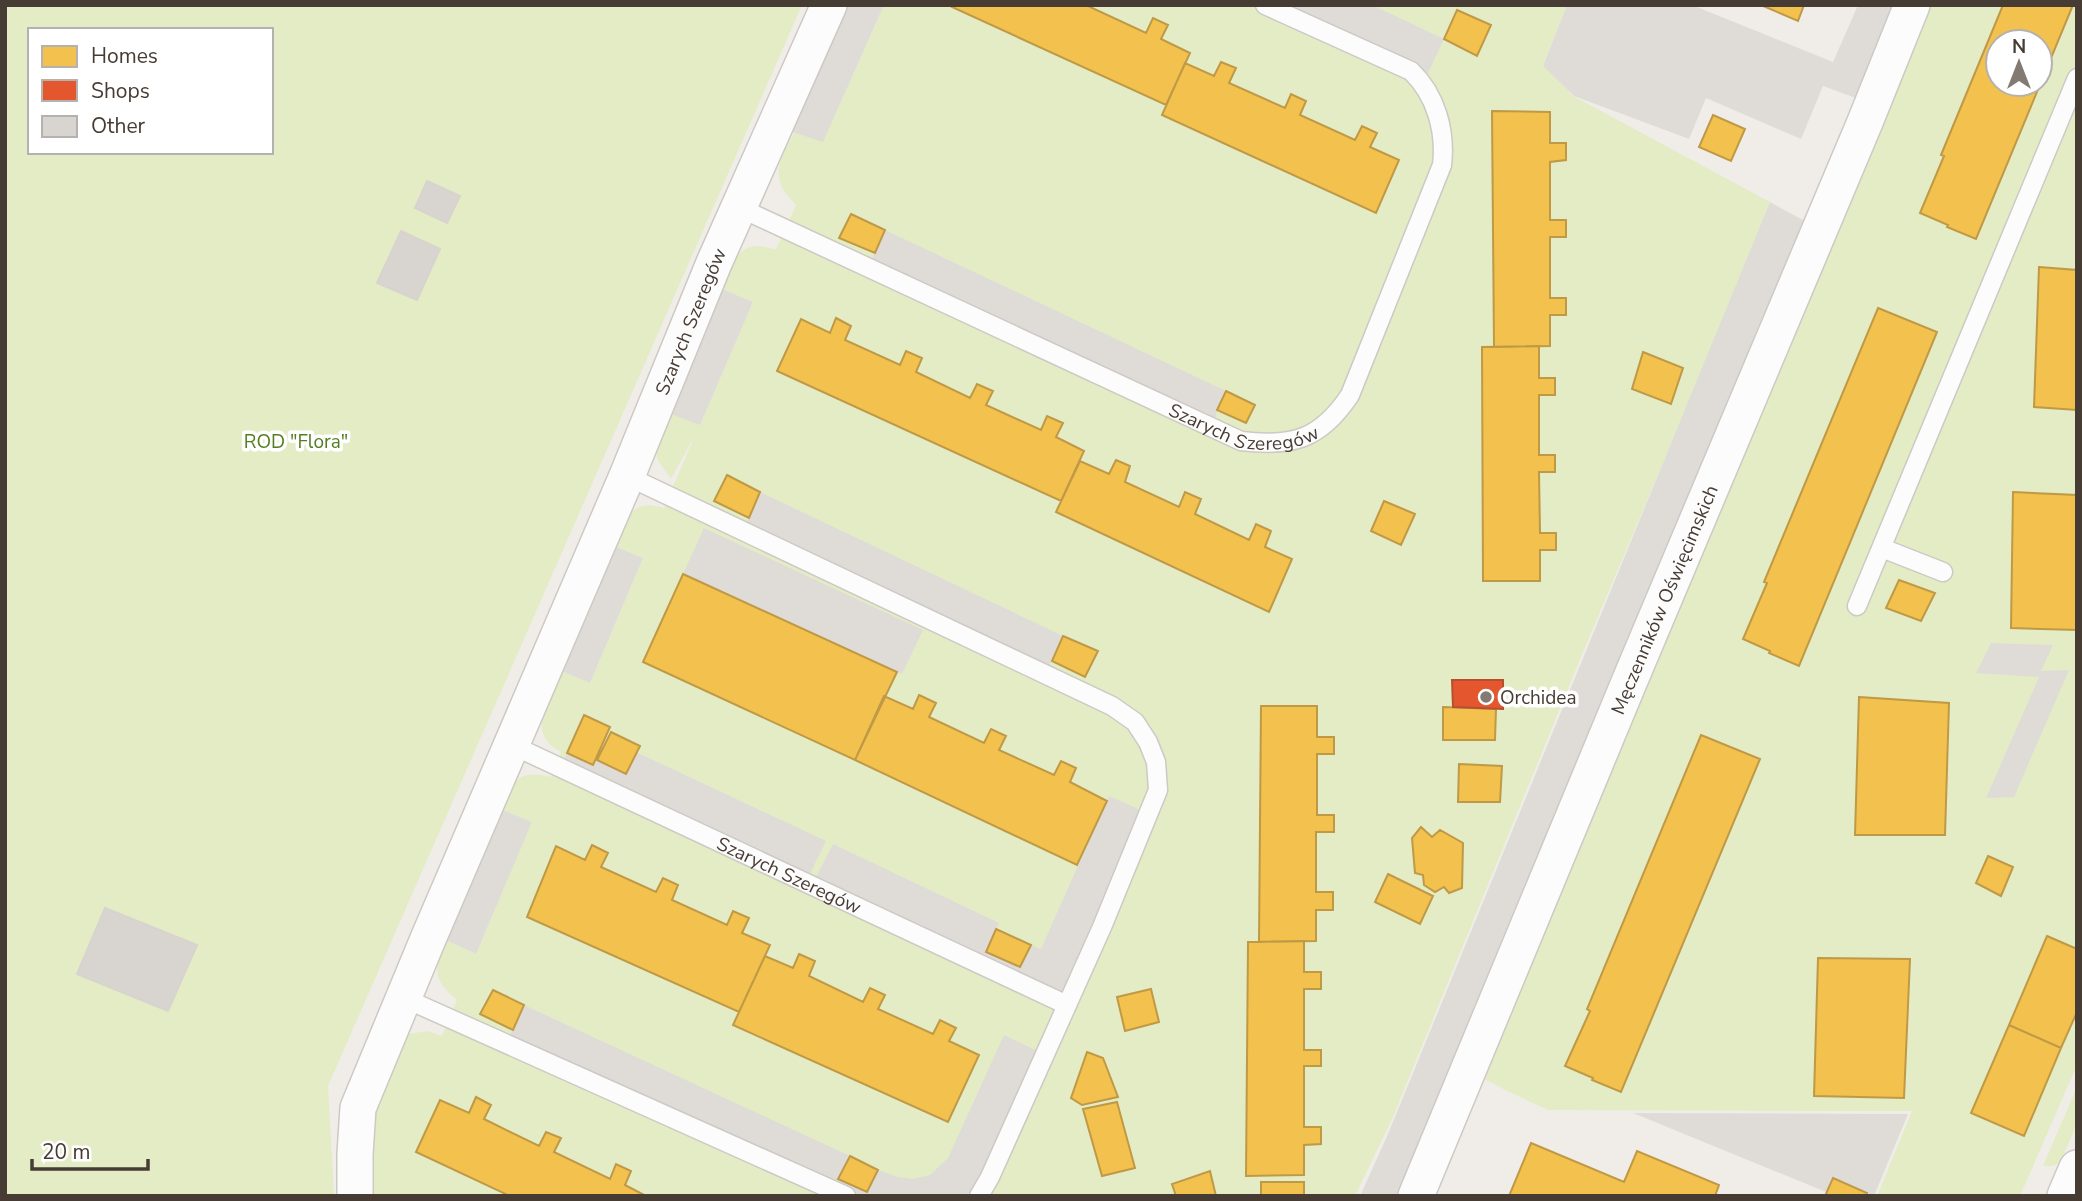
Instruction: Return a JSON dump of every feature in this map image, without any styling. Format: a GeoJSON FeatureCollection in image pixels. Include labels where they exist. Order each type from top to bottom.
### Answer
{"type":"FeatureCollection","features":[{"type":"Feature","properties":{"kind":"street","name":"Szarych Szeregów"},"geometry":{"type":"LineString","coordinates":[[355,1196],[358,1108],[627,476],[738,207],[829,5]]}},
{"type":"Feature","properties":{"kind":"street","name":"Męczenników Oświęcimskich"},"geometry":{"type":"LineString","coordinates":[[1416,1196],[1912,5]]}},
{"type":"Feature","properties":{"kind":"street"},"geometry":{"type":"LineString","coordinates":[[2065,1196],[2077,1168]]}},
{"type":"Feature","properties":{"kind":"lane","name":"Szarych Szeregów"},"geometry":{"type":"LineString","coordinates":[[738,207],[1241,441],[1272,444],[1296,441],[1339,411],[1350,395],[1442,165],[1444,150],[1433,101],[1420,80],[1410,71],[1265,5]]}},
{"type":"Feature","properties":{"kind":"lane"},"geometry":{"type":"LineString","coordinates":[[1857,606],[2077,78]]}},
{"type":"Feature","properties":{"kind":"lane"},"geometry":{"type":"LineString","coordinates":[[627,476],[1112,706],[1135,722],[1152,752],[1156,762],[1158,789],[1102,927],[990,1177],[979,1196]]}},
{"type":"Feature","properties":{"kind":"lane"},"geometry":{"type":"LineString","coordinates":[[1882,548],[1943,572]]}},
{"type":"Feature","properties":{"kind":"lane","name":"Szarych Szeregów"},"geometry":{"type":"LineString","coordinates":[[512,745],[1067,1006]]}},
{"type":"Feature","properties":{"kind":"lane"},"geometry":{"type":"LineString","coordinates":[[404,998],[846,1196]]}},
{"type":"Feature","properties":{"kind":"green space","name":"ROD \"Flora\""},"geometry":{"type":"Polygon","coordinates":[[[5,5],[802,5],[328,1086],[334,1196],[5,1196],[5,5]]]}},
{"type":"Feature","properties":{"kind":"green space"},"geometry":{"type":"Polygon","coordinates":[[[884,5],[1567,5],[1543,65],[1573,96],[1770,202],[1750,257],[1581,657],[1393,1117],[1355,1196],[368,1196],[367,1118],[407,1034],[428,1031],[442,1036],[457,1000],[443,986],[437,972],[444,939],[476,954],[531,822],[500,809],[513,784],[524,776],[551,777],[561,752],[544,736],[542,725],[545,703],[557,669],[590,683],[643,558],[612,545],[625,519],[636,508],[653,505],[664,508],[694,437],[671,479],[657,459],[656,446],[666,412],[700,424],[753,302],[720,288],[726,274],[738,254],[744,250],[760,246],[776,249],[796,205],[787,196],[779,178],[784,152],[794,133],[823,141],[884,5]]]}},
{"type":"Feature","properties":{"kind":"green space"},"geometry":{"type":"Polygon","coordinates":[[[1912,5],[2077,5],[2077,1065],[2020,1196],[1877,1196],[1912,1111],[1548,1110],[1468,1070],[1912,5]]]}},
{"type":"Feature","properties":{"kind":"green space"},"geometry":{"type":"Polygon","coordinates":[[[2077,1087],[2077,1124],[2057,1164],[2043,1166],[2077,1087]]]}},
{"type":"Feature","properties":{"kind":"shaded area"},"geometry":{"type":"Polygon","coordinates":[[[846,5],[884,5],[823,142],[789,131],[846,5]]]}},
{"type":"Feature","properties":{"kind":"shaded area"},"geometry":{"type":"Polygon","coordinates":[[[1275,5],[1372,5],[1444,39],[1427,75],[1275,5]]]}},
{"type":"Feature","properties":{"kind":"shaded area"},"geometry":{"type":"Polygon","coordinates":[[[1567,5],[1692,5],[1833,62],[1858,5],[1904,5],[1864,101],[1823,86],[1801,139],[1706,98],[1689,139],[1574,96],[1543,66],[1567,5]]]}},
{"type":"Feature","properties":{"kind":"shaded area"},"geometry":{"type":"Polygon","coordinates":[[[1770,202],[1812,225],[1406,1196],[1360,1196],[1388,1134],[1770,202]]]}},
{"type":"Feature","properties":{"kind":"shaded area"},"geometry":{"type":"Polygon","coordinates":[[[885,230],[1226,391],[1215,421],[870,263],[885,230]]]}},
{"type":"Feature","properties":{"kind":"shaded area"},"geometry":{"type":"Polygon","coordinates":[[[720,288],[753,302],[700,425],[666,412],[720,288]]]}},
{"type":"Feature","properties":{"kind":"shaded area"},"geometry":{"type":"Polygon","coordinates":[[[760,492],[1063,636],[1048,669],[745,526],[760,492]]]}},
{"type":"Feature","properties":{"kind":"shaded area"},"geometry":{"type":"Polygon","coordinates":[[[704,528],[923,630],[902,674],[683,574],[704,528]]]}},
{"type":"Feature","properties":{"kind":"shaded area"},"geometry":{"type":"Polygon","coordinates":[[[612,545],[643,558],[590,683],[557,669],[612,545]]]}},
{"type":"Feature","properties":{"kind":"shaded area"},"geometry":{"type":"Polygon","coordinates":[[[1991,643],[2053,645],[2041,671],[2069,670],[2014,797],[1986,798],[2039,677],[1976,673],[1991,643]]]}},
{"type":"Feature","properties":{"kind":"shaded area"},"geometry":{"type":"Polygon","coordinates":[[[636,752],[826,841],[807,880],[562,765],[567,753],[593,764],[597,760],[625,774],[636,752]]]}},
{"type":"Feature","properties":{"kind":"shaded area"},"geometry":{"type":"Polygon","coordinates":[[[1109,796],[1147,813],[1065,1002],[813,883],[833,844],[999,923],[986,952],[1020,967],[1031,945],[1041,949],[1109,796]]]}},
{"type":"Feature","properties":{"kind":"shaded area"},"geometry":{"type":"Polygon","coordinates":[[[500,809],[532,822],[476,954],[444,939],[500,809]]]}},
{"type":"Feature","properties":{"kind":"shaded area"},"geometry":{"type":"Polygon","coordinates":[[[524,1005],[850,1156],[839,1179],[867,1192],[878,1170],[913,1179],[930,1175],[948,1158],[1004,1035],[1044,1054],[977,1196],[849,1196],[508,1040],[524,1005]]]}},
{"type":"Feature","properties":{"kind":"shaded area"},"geometry":{"type":"Polygon","coordinates":[[[1633,1113],[1908,1114],[1874,1196],[1833,1178],[1826,1192],[1633,1113]]]}},
{"type":"Feature","properties":{"kind":"building: Homes"},"geometry":{"type":"Polygon","coordinates":[[[1091,5],[1090,7],[1146,33],[1153,18],[1168,25],[1161,39],[1190,53],[1166,105],[952,7],[1091,5]]]}},
{"type":"Feature","properties":{"kind":"building: Homes"},"geometry":{"type":"Polygon","coordinates":[[[1761,5],[1804,5],[1798,21],[1761,5]]]}},
{"type":"Feature","properties":{"kind":"building: Homes"},"geometry":{"type":"Polygon","coordinates":[[[2003,5],[2073,5],[2054,51],[2054,28],[1993,28],[2003,5]]]}},
{"type":"Feature","properties":{"kind":"building: Homes"},"geometry":{"type":"Polygon","coordinates":[[[1457,10],[1491,25],[1477,56],[1444,39],[1457,10]]]}},
{"type":"Feature","properties":{"kind":"building: Homes"},"geometry":{"type":"Polygon","coordinates":[[[1984,51],[1984,98],[2034,98],[1976,239],[1920,213],[1944,156],[1941,155],[1984,51]]]}},
{"type":"Feature","properties":{"kind":"building: Homes"},"geometry":{"type":"Polygon","coordinates":[[[1221,62],[1236,68],[1229,83],[1285,108],[1291,94],[1306,101],[1300,115],[1355,140],[1362,126],[1377,133],[1370,147],[1399,160],[1376,213],[1162,115],[1185,63],[1214,76],[1221,62]]]}},
{"type":"Feature","properties":{"kind":"building: Homes"},"geometry":{"type":"Polygon","coordinates":[[[1492,111],[1550,112],[1550,143],[1566,143],[1566,160],[1550,162],[1550,220],[1566,220],[1566,237],[1550,237],[1550,298],[1566,298],[1566,315],[1550,315],[1550,346],[1494,347],[1492,111]]]}},
{"type":"Feature","properties":{"kind":"building: Homes"},"geometry":{"type":"Polygon","coordinates":[[[1713,115],[1745,129],[1731,161],[1699,147],[1713,115]]]}},
{"type":"Feature","properties":{"kind":"building: Homes"},"geometry":{"type":"Polygon","coordinates":[[[851,214],[885,230],[875,253],[839,238],[851,214]]]}},
{"type":"Feature","properties":{"kind":"building: Homes"},"geometry":{"type":"Polygon","coordinates":[[[2039,267],[2077,270],[2077,410],[2034,407],[2039,267]]]}},
{"type":"Feature","properties":{"kind":"building: Homes"},"geometry":{"type":"Polygon","coordinates":[[[1878,308],[1937,332],[1799,666],[1743,639],[1878,308]]]}},
{"type":"Feature","properties":{"kind":"building: Homes"},"geometry":{"type":"Polygon","coordinates":[[[836,318],[851,326],[845,340],[900,365],[906,351],[922,358],[916,372],[970,398],[977,384],[993,391],[986,405],[1041,430],[1047,416],[1063,423],[1056,437],[1084,451],[1061,501],[777,371],[801,319],[830,333],[836,318]]]}},
{"type":"Feature","properties":{"kind":"building: Homes"},"geometry":{"type":"Polygon","coordinates":[[[1539,346],[1539,378],[1555,378],[1555,395],[1539,395],[1539,455],[1555,455],[1555,472],[1539,472],[1540,533],[1556,533],[1556,550],[1540,550],[1540,581],[1483,581],[1482,347],[1539,346]]]}},
{"type":"Feature","properties":{"kind":"building: Homes"},"geometry":{"type":"Polygon","coordinates":[[[1643,352],[1683,368],[1671,404],[1632,389],[1643,352]]]}},
{"type":"Feature","properties":{"kind":"building: Homes"},"geometry":{"type":"Polygon","coordinates":[[[1226,391],[1255,405],[1246,423],[1217,410],[1226,391]]]}},
{"type":"Feature","properties":{"kind":"building: Homes"},"geometry":{"type":"Polygon","coordinates":[[[1116,460],[1130,466],[1125,482],[1179,507],[1185,492],[1201,499],[1195,514],[1249,540],[1256,524],[1271,531],[1265,547],[1292,559],[1269,612],[1056,512],[1080,461],[1109,474],[1116,460]]]}},
{"type":"Feature","properties":{"kind":"building: Homes"},"geometry":{"type":"Polygon","coordinates":[[[727,475],[760,492],[749,518],[714,501],[727,475]]]}},
{"type":"Feature","properties":{"kind":"building: Homes"},"geometry":{"type":"Polygon","coordinates":[[[2013,492],[2077,495],[2077,630],[2011,628],[2013,492]]]}},
{"type":"Feature","properties":{"kind":"building: Homes"},"geometry":{"type":"Polygon","coordinates":[[[1384,501],[1415,514],[1401,545],[1371,531],[1384,501]]]}},
{"type":"Feature","properties":{"kind":"building: Homes"},"geometry":{"type":"Polygon","coordinates":[[[683,574],[897,672],[855,760],[643,662],[683,574]]]}},
{"type":"Feature","properties":{"kind":"building: Homes"},"geometry":{"type":"Polygon","coordinates":[[[1899,580],[1935,593],[1921,621],[1886,608],[1899,580]]]}},
{"type":"Feature","properties":{"kind":"building: Homes"},"geometry":{"type":"Polygon","coordinates":[[[1063,636],[1098,651],[1085,677],[1052,661],[1063,636]]]}},
{"type":"Feature","properties":{"kind":"building: Homes"},"geometry":{"type":"Polygon","coordinates":[[[919,695],[936,703],[929,717],[984,743],[991,729],[1006,736],[999,750],[1054,775],[1061,761],[1076,768],[1070,782],[1107,801],[1077,865],[855,760],[884,696],[913,709],[919,695]]]}},
{"type":"Feature","properties":{"kind":"building: Homes"},"geometry":{"type":"Polygon","coordinates":[[[1859,697],[1949,703],[1945,835],[1855,835],[1859,697]]]}},
{"type":"Feature","properties":{"kind":"building: Homes"},"geometry":{"type":"Polygon","coordinates":[[[1261,706],[1317,706],[1317,737],[1334,737],[1334,754],[1317,754],[1317,815],[1334,815],[1334,832],[1316,832],[1316,892],[1333,892],[1333,910],[1316,910],[1316,941],[1259,942],[1261,706]]]}},
{"type":"Feature","properties":{"kind":"building: Homes"},"geometry":{"type":"Polygon","coordinates":[[[1443,707],[1496,709],[1495,740],[1443,740],[1443,707]]]}},
{"type":"Feature","properties":{"kind":"building: Homes"},"geometry":{"type":"Polygon","coordinates":[[[584,715],[610,727],[593,765],[567,753],[584,715]]]}},
{"type":"Feature","properties":{"kind":"building: Homes"},"geometry":{"type":"Polygon","coordinates":[[[611,732],[640,746],[626,774],[597,760],[611,732]]]}},
{"type":"Feature","properties":{"kind":"building: Homes"},"geometry":{"type":"Polygon","coordinates":[[[1701,735],[1760,759],[1621,1092],[1565,1066],[1590,1011],[1587,1009],[1701,735]]]}},
{"type":"Feature","properties":{"kind":"building: Homes"},"geometry":{"type":"Polygon","coordinates":[[[1459,764],[1502,766],[1500,802],[1458,802],[1459,764]]]}},
{"type":"Feature","properties":{"kind":"building: Homes"},"geometry":{"type":"Polygon","coordinates":[[[1421,827],[1432,837],[1440,830],[1463,843],[1462,888],[1449,893],[1444,887],[1435,892],[1424,885],[1423,875],[1415,873],[1412,838],[1421,827]]]}},
{"type":"Feature","properties":{"kind":"building: Homes"},"geometry":{"type":"Polygon","coordinates":[[[592,845],[608,853],[601,867],[656,892],[663,878],[678,885],[672,900],[727,925],[733,911],[749,918],[742,933],[770,945],[739,1012],[527,917],[556,846],[585,860],[592,845]]]}},
{"type":"Feature","properties":{"kind":"building: Homes"},"geometry":{"type":"Polygon","coordinates":[[[1988,856],[2013,867],[2001,896],[1976,883],[1988,856]]]}},
{"type":"Feature","properties":{"kind":"building: Homes"},"geometry":{"type":"Polygon","coordinates":[[[1388,874],[1433,896],[1420,924],[1375,902],[1388,874]]]}},
{"type":"Feature","properties":{"kind":"building: Homes"},"geometry":{"type":"Polygon","coordinates":[[[996,929],[1031,945],[1020,967],[986,952],[996,929]]]}},
{"type":"Feature","properties":{"kind":"building: Homes"},"geometry":{"type":"Polygon","coordinates":[[[2047,936],[2077,949],[2077,1012],[2061,1048],[2009,1025],[2047,936]]]}},
{"type":"Feature","properties":{"kind":"building: Homes"},"geometry":{"type":"Polygon","coordinates":[[[1304,941],[1304,972],[1321,972],[1321,989],[1304,989],[1304,1050],[1321,1050],[1321,1066],[1304,1066],[1304,1127],[1321,1127],[1321,1144],[1304,1145],[1304,1175],[1246,1176],[1248,942],[1304,941]]]}},
{"type":"Feature","properties":{"kind":"building: Homes"},"geometry":{"type":"Polygon","coordinates":[[[799,954],[815,961],[809,976],[863,1002],[870,988],[885,995],[878,1009],[933,1034],[940,1020],[956,1028],[949,1041],[979,1055],[948,1122],[733,1025],[765,956],[793,968],[799,954]]]}},
{"type":"Feature","properties":{"kind":"building: Homes"},"geometry":{"type":"Polygon","coordinates":[[[1818,958],[1910,959],[1904,1098],[1814,1096],[1818,958]]]}},
{"type":"Feature","properties":{"kind":"building: Homes"},"geometry":{"type":"Polygon","coordinates":[[[1151,989],[1159,1022],[1125,1031],[1117,997],[1151,989]]]}},
{"type":"Feature","properties":{"kind":"building: Homes"},"geometry":{"type":"Polygon","coordinates":[[[493,990],[524,1005],[513,1030],[480,1014],[493,990]]]}},
{"type":"Feature","properties":{"kind":"building: Homes"},"geometry":{"type":"Polygon","coordinates":[[[2009,1025],[2061,1048],[2024,1136],[1971,1113],[2009,1025]]]}},
{"type":"Feature","properties":{"kind":"building: Homes"},"geometry":{"type":"Polygon","coordinates":[[[1087,1052],[1103,1058],[1118,1097],[1082,1105],[1071,1098],[1087,1052]]]}},
{"type":"Feature","properties":{"kind":"building: Homes"},"geometry":{"type":"Polygon","coordinates":[[[476,1097],[491,1105],[484,1119],[539,1146],[546,1132],[561,1138],[554,1152],[610,1179],[616,1164],[631,1171],[625,1185],[646,1196],[510,1196],[416,1152],[440,1100],[469,1113],[476,1097]]]}},
{"type":"Feature","properties":{"kind":"building: Homes"},"geometry":{"type":"Polygon","coordinates":[[[1117,1102],[1135,1168],[1102,1176],[1083,1109],[1117,1102]]]}},
{"type":"Feature","properties":{"kind":"building: Homes"},"geometry":{"type":"Polygon","coordinates":[[[1531,1143],[1624,1182],[1637,1151],[1719,1185],[1715,1196],[1509,1196],[1531,1143]]]}},
{"type":"Feature","properties":{"kind":"building: Homes"},"geometry":{"type":"Polygon","coordinates":[[[850,1156],[878,1170],[867,1192],[838,1179],[850,1156]]]}},
{"type":"Feature","properties":{"kind":"building: Homes"},"geometry":{"type":"Polygon","coordinates":[[[1210,1171],[1216,1196],[1176,1196],[1172,1184],[1210,1171]]]}},
{"type":"Feature","properties":{"kind":"building: Homes"},"geometry":{"type":"Polygon","coordinates":[[[1833,1178],[1867,1193],[1866,1196],[1825,1196],[1833,1178]]]}},
{"type":"Feature","properties":{"kind":"building: Homes"},"geometry":{"type":"Polygon","coordinates":[[[1261,1182],[1304,1182],[1304,1196],[1261,1196],[1261,1182]]]}},
{"type":"Feature","properties":{"kind":"building: Shops"},"geometry":{"type":"Polygon","coordinates":[[[1452,680],[1503,680],[1503,709],[1453,707],[1452,680]]]}},
{"type":"Feature","properties":{"kind":"building: Other"},"geometry":{"type":"Polygon","coordinates":[[[427,181],[460,196],[447,223],[415,208],[427,181]]]}},
{"type":"Feature","properties":{"kind":"building: Other"},"geometry":{"type":"Polygon","coordinates":[[[401,231],[440,249],[417,300],[377,283],[401,231]]]}},
{"type":"Feature","properties":{"kind":"building: Other"},"geometry":{"type":"Polygon","coordinates":[[[105,908],[197,945],[168,1011],[77,974],[105,908]]]}},
{"type":"Feature","properties":{"kind":"place","name":"Orchidea"},"geometry":{"type":"Point","coordinates":[1486,697]}}]}
